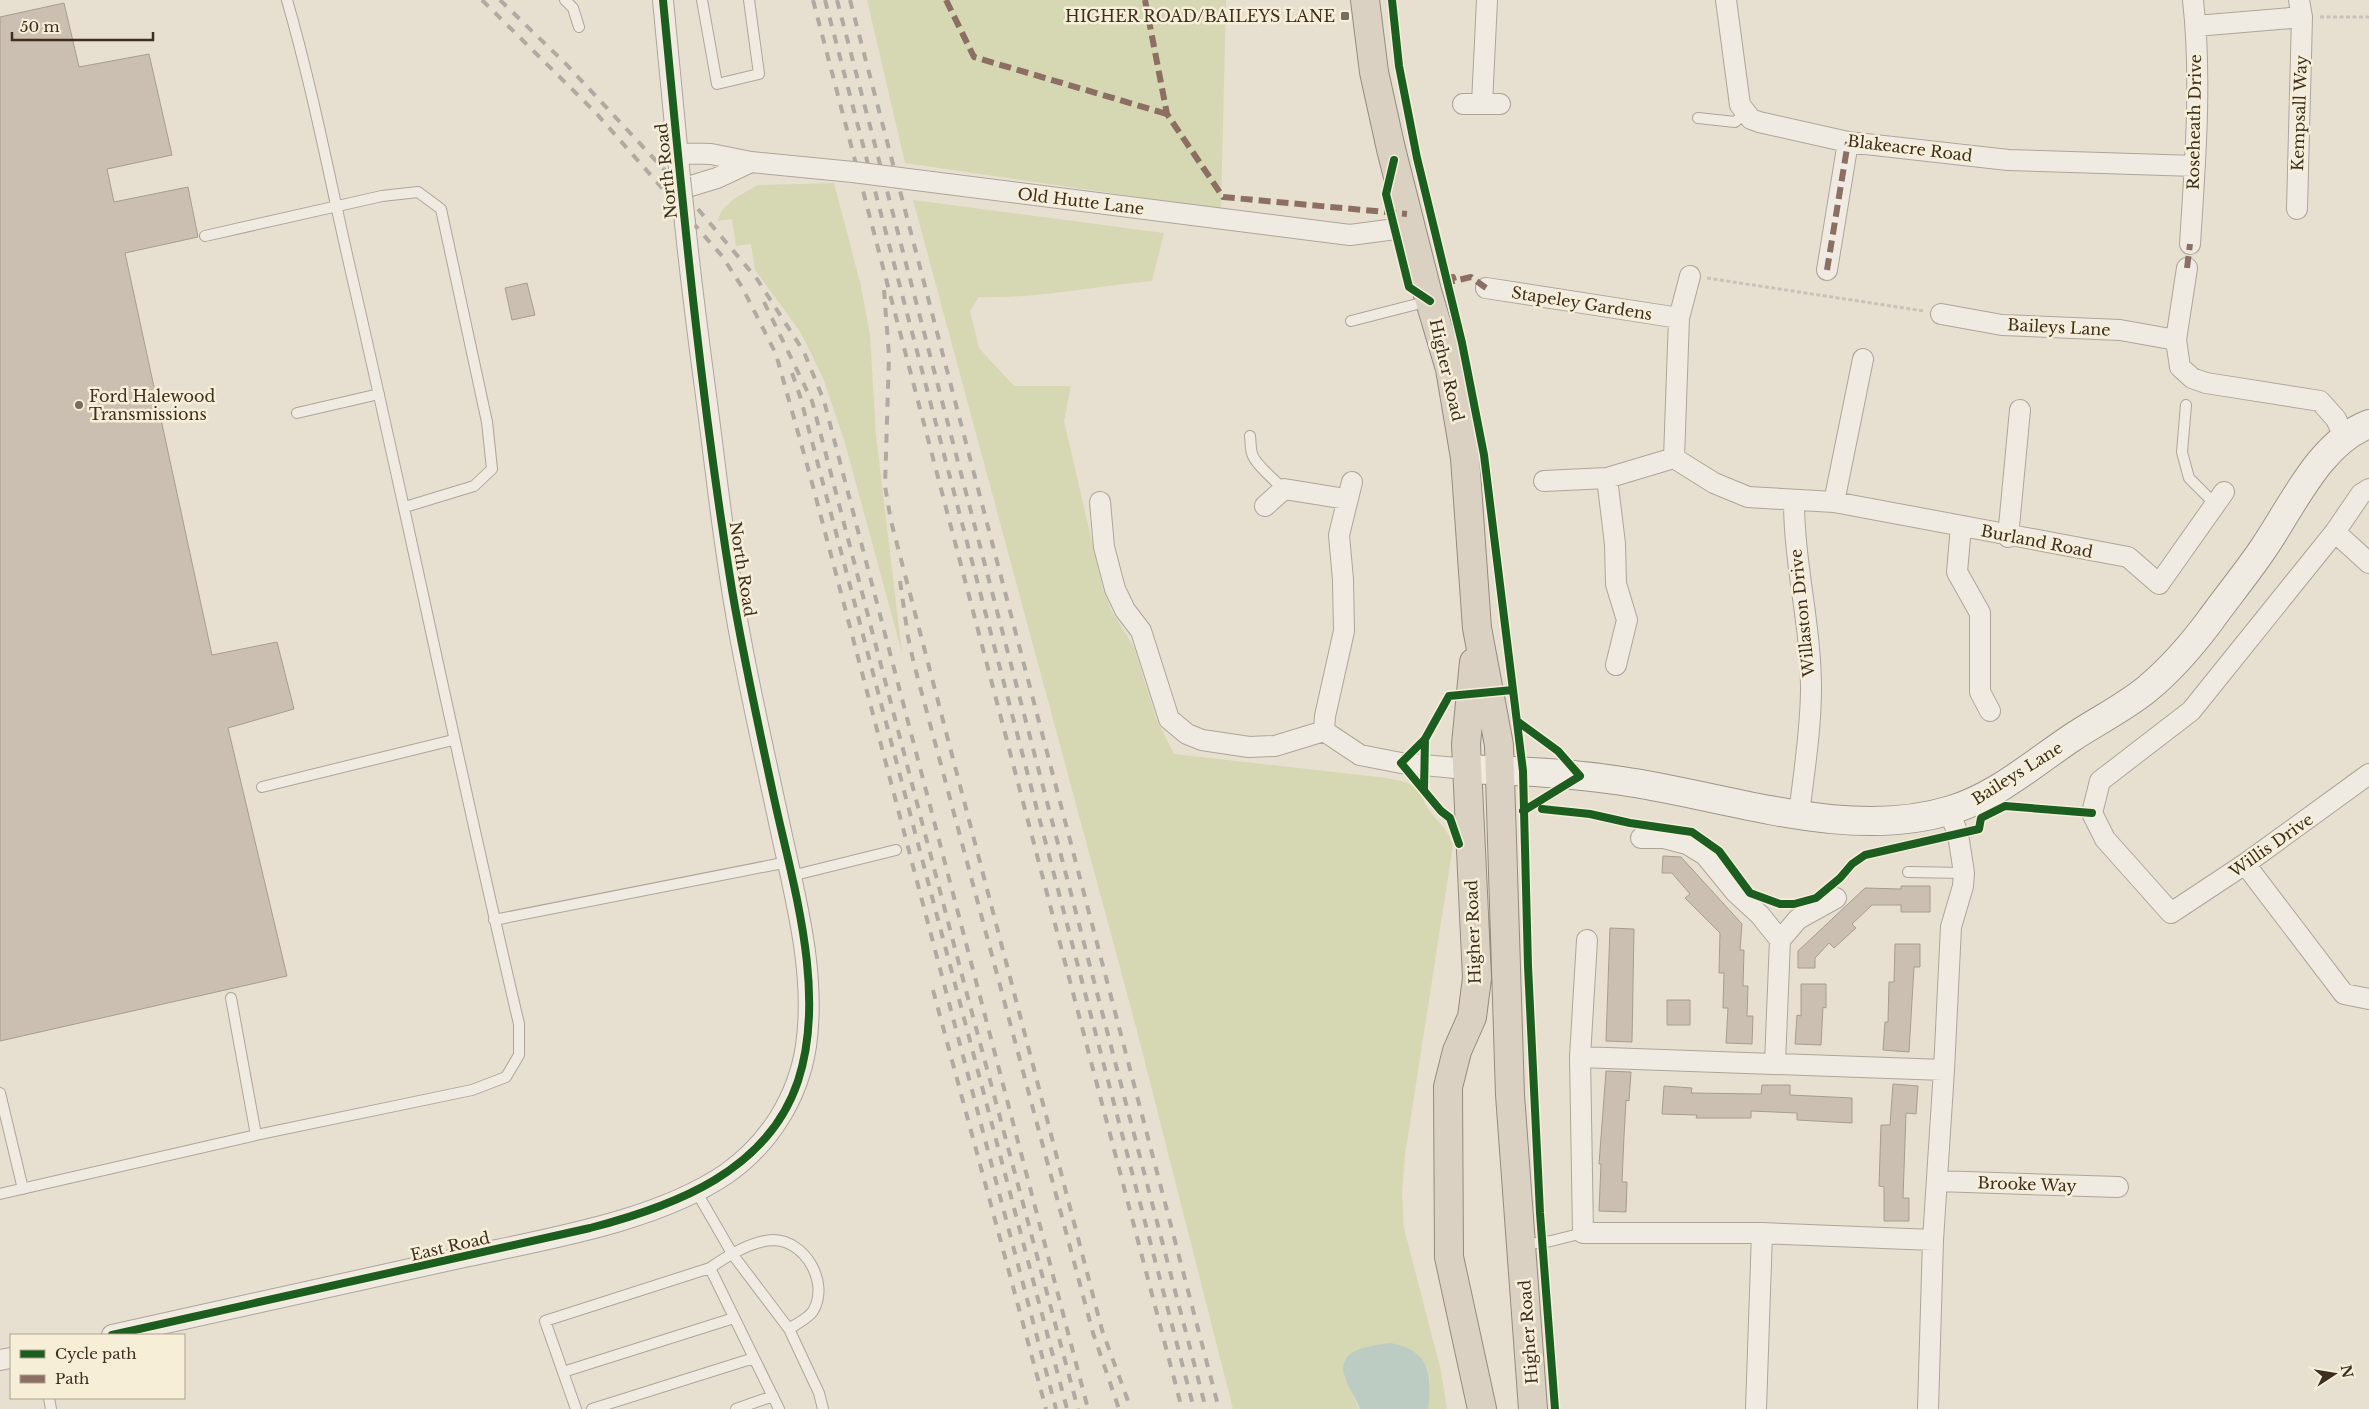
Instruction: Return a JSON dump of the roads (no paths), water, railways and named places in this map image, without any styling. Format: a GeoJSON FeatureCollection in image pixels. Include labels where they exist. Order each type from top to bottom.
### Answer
{"type":"FeatureCollection","features":[{"type":"Feature","properties":{"kind":"highway","name":"Higher Road"},"geometry":{"type":"LineString","coordinates":[[1365,0],[1374,72],[1411,227],[1450,369],[1460,424],[1470,509],[1477,628],[1499,744],[1510,1095],[1533,1409]]}},
{"type":"Feature","properties":{"kind":"highway","name":"Higher Road"},"geometry":{"type":"LineString","coordinates":[[1477,628],[1466,744],[1477,978],[1472,1017],[1457,1051],[1448,1087],[1449,1257],[1482,1409]]}},
{"type":"Feature","properties":{"kind":"street","name":"North Road"},"geometry":{"type":"LineString","coordinates":[[663,0],[692,287],[732,589],[743,653],[801,926],[808,990],[806,1043],[797,1083],[788,1104],[771,1131]]}},
{"type":"Feature","properties":{"kind":"street"},"geometry":{"type":"LineString","coordinates":[[1482,104],[1487,0]]}},
{"type":"Feature","properties":{"kind":"street"},"geometry":{"type":"LineString","coordinates":[[1726,0],[1738,94],[1740,105],[1746,113]]}},
{"type":"Feature","properties":{"kind":"street","name":"Roseheath Drive"},"geometry":{"type":"LineString","coordinates":[[2190,244],[2195,166],[2196,26],[2193,0]]}},
{"type":"Feature","properties":{"kind":"street"},"geometry":{"type":"LineString","coordinates":[[2196,26],[2300,8]]}},
{"type":"Feature","properties":{"kind":"street","name":"Kempsall Way"},"geometry":{"type":"LineString","coordinates":[[2297,209],[2300,8]]}},
{"type":"Feature","properties":{"kind":"street","name":"Blakeacre Road"},"geometry":{"type":"LineString","coordinates":[[1746,113],[1751,118],[1772,126],[1848,142],[2008,160],[2195,166]]}},
{"type":"Feature","properties":{"kind":"street"},"geometry":{"type":"LineString","coordinates":[[1827,270],[1848,142]]}},
{"type":"Feature","properties":{"kind":"street","name":"Old Hutte Lane"},"geometry":{"type":"LineString","coordinates":[[677,153],[711,154],[750,162],[853,172],[1350,235],[1411,227]]}},
{"type":"Feature","properties":{"kind":"street"},"geometry":{"type":"LineString","coordinates":[[683,185],[717,178],[750,162]]}},
{"type":"Feature","properties":{"kind":"street"},"geometry":{"type":"LineString","coordinates":[[2187,268],[2176,340],[2180,367],[2192,378],[2206,382],[2320,401],[2336,419],[2344,437]]}},
{"type":"Feature","properties":{"kind":"street"},"geometry":{"type":"LineString","coordinates":[[1544,481],[1606,478],[1674,458],[1678,318],[1690,276]]}},
{"type":"Feature","properties":{"kind":"street","name":"Stapeley Gardens"},"geometry":{"type":"LineString","coordinates":[[1486,288],[1678,318]]}},
{"type":"Feature","properties":{"kind":"street","name":"Baileys Lane"},"geometry":{"type":"LineString","coordinates":[[1942,314],[2002,324],[2120,330],[2176,340]]}},
{"type":"Feature","properties":{"kind":"street"},"geometry":{"type":"LineString","coordinates":[[1834,502],[1863,359]]}},
{"type":"Feature","properties":{"kind":"street"},"geometry":{"type":"LineString","coordinates":[[2008,536],[2020,410]]}},
{"type":"Feature","properties":{"kind":"street","name":"Baileys Lane"},"geometry":{"type":"LineString","coordinates":[[1467,769],[1539,771],[1624,781],[1799,814],[1864,822],[1907,819],[1949,811],[1971,803],[2008,781],[2147,689],[2190,647],[2262,551],[2324,455],[2344,437],[2369,424]]}},
{"type":"Feature","properties":{"kind":"street","name":"Burland Road"},"geometry":{"type":"LineString","coordinates":[[1674,458],[1714,484],[1748,497],[1794,502],[1834,502],[2128,558],[2158,584],[2220,498]]}},
{"type":"Feature","properties":{"kind":"street"},"geometry":{"type":"LineString","coordinates":[[1606,478],[1615,544],[1616,584],[1627,620],[1616,665]]}},
{"type":"Feature","properties":{"kind":"street"},"geometry":{"type":"LineString","coordinates":[[1265,506],[1284,489],[1349,491],[1339,535],[1343,580],[1344,631],[1325,716],[1324,731]]}},
{"type":"Feature","properties":{"kind":"street"},"geometry":{"type":"LineString","coordinates":[[2369,489],[2361,494],[2335,532],[2369,563]]}},
{"type":"Feature","properties":{"kind":"street"},"geometry":{"type":"LineString","coordinates":[[1100,502],[1104,547],[1115,589],[1125,610],[1141,631],[1151,656],[1169,719],[1177,728],[1202,740],[1261,747],[1275,746],[1324,731]]}},
{"type":"Feature","properties":{"kind":"street","name":"Willaston Drive"},"geometry":{"type":"LineString","coordinates":[[1794,502],[1794,537],[1805,611],[1811,688],[1799,814]]}},
{"type":"Feature","properties":{"kind":"street"},"geometry":{"type":"LineString","coordinates":[[1962,526],[1957,572],[1980,613],[1980,692],[1990,711]]}},
{"type":"Feature","properties":{"kind":"street","name":"Willis Drive"},"geometry":{"type":"LineString","coordinates":[[2335,532],[2191,711],[2100,781],[2092,813],[2104,839],[2170,913],[2245,864],[2369,774]]}},
{"type":"Feature","properties":{"kind":"street"},"geometry":{"type":"LineString","coordinates":[[1324,731],[1360,755],[1401,763],[1467,769]]}},
{"type":"Feature","properties":{"kind":"street"},"geometry":{"type":"LineString","coordinates":[[1928,1409],[1933,1240],[1951,927],[1963,886],[1964,872],[1958,834],[1949,811]]}},
{"type":"Feature","properties":{"kind":"street"},"geometry":{"type":"LineString","coordinates":[[1641,838],[1664,838],[1687,844],[1705,855],[1736,893],[1760,915],[1780,940]]}},
{"type":"Feature","properties":{"kind":"street"},"geometry":{"type":"LineString","coordinates":[[2245,864],[2344,994],[2369,999]]}},
{"type":"Feature","properties":{"kind":"street"},"geometry":{"type":"LineString","coordinates":[[1774,1063],[1780,940],[1798,919],[1836,898]]}},
{"type":"Feature","properties":{"kind":"street"},"geometry":{"type":"LineString","coordinates":[[1587,940],[1580,1057],[1583,1233],[1762,1233],[1933,1240]]}},
{"type":"Feature","properties":{"kind":"street"},"geometry":{"type":"LineString","coordinates":[[1580,1057],[1944,1070]]}},
{"type":"Feature","properties":{"kind":"street","name":"East Road"},"geometry":{"type":"LineString","coordinates":[[116,1334],[590,1228],[634,1216],[696,1191],[724,1175],[750,1155],[771,1131]]}},
{"type":"Feature","properties":{"kind":"street","name":"Brooke Way"},"geometry":{"type":"LineString","coordinates":[[1937,1180],[2118,1187]]}},
{"type":"Feature","properties":{"kind":"street"},"geometry":{"type":"LineString","coordinates":[[1756,1409],[1762,1233]]}},
{"type":"Feature","properties":{"kind":"lane"},"geometry":{"type":"LineString","coordinates":[[0,1194],[256,1135],[472,1090],[506,1077],[519,1055],[519,1024],[453,740],[405,507],[336,207],[306,64],[287,0]]}},
{"type":"Feature","properties":{"kind":"lane"},"geometry":{"type":"LineString","coordinates":[[565,0],[573,8],[579,27]]}},
{"type":"Feature","properties":{"kind":"lane"},"geometry":{"type":"LineString","coordinates":[[702,0],[717,84],[759,74],[749,0]]}},
{"type":"Feature","properties":{"kind":"lane"},"geometry":{"type":"LineString","coordinates":[[1698,118],[1735,122],[1746,113]]}},
{"type":"Feature","properties":{"kind":"lane"},"geometry":{"type":"LineString","coordinates":[[205,236],[382,196],[418,192],[441,209],[487,422],[492,469],[474,486],[405,507]]}},
{"type":"Feature","properties":{"kind":"lane"},"geometry":{"type":"LineString","coordinates":[[1351,321],[1430,301]]}},
{"type":"Feature","properties":{"kind":"lane"},"geometry":{"type":"LineString","coordinates":[[297,413],[379,394]]}},
{"type":"Feature","properties":{"kind":"lane"},"geometry":{"type":"LineString","coordinates":[[2186,405],[2182,452],[2189,478],[2220,498]]}},
{"type":"Feature","properties":{"kind":"lane"},"geometry":{"type":"LineString","coordinates":[[1250,436],[1253,457],[1266,470],[1270,478],[1284,489]]}},
{"type":"Feature","properties":{"kind":"lane"},"geometry":{"type":"LineString","coordinates":[[262,787],[453,740]]}},
{"type":"Feature","properties":{"kind":"lane"},"geometry":{"type":"LineString","coordinates":[[494,920],[896,850]]}},
{"type":"Feature","properties":{"kind":"lane"},"geometry":{"type":"LineString","coordinates":[[1908,872],[1964,872]]}},
{"type":"Feature","properties":{"kind":"lane"},"geometry":{"type":"LineString","coordinates":[[231,998],[256,1135]]}},
{"type":"Feature","properties":{"kind":"lane"},"geometry":{"type":"LineString","coordinates":[[0,1093],[23,1189]]}},
{"type":"Feature","properties":{"kind":"lane"},"geometry":{"type":"LineString","coordinates":[[696,1191],[733,1255],[789,1329],[818,1393],[823,1409]]}},
{"type":"Feature","properties":{"kind":"lane"},"geometry":{"type":"LineString","coordinates":[[1521,1245],[1552,1241],[1583,1233]]}},
{"type":"Feature","properties":{"kind":"lane"},"geometry":{"type":"LineString","coordinates":[[576,1409],[546,1320],[710,1268],[760,1241],[775,1240],[788,1244],[812,1263],[819,1294],[813,1312],[789,1329]]}},
{"type":"Feature","properties":{"kind":"lane"},"geometry":{"type":"LineString","coordinates":[[710,1268],[779,1409]]}},
{"type":"Feature","properties":{"kind":"lane"},"geometry":{"type":"LineString","coordinates":[[563,1372],[734,1318]]}},
{"type":"Feature","properties":{"kind":"lane"},"geometry":{"type":"LineString","coordinates":[[592,1409],[754,1358]]}},
{"type":"Feature","properties":{"kind":"lane"},"geometry":{"type":"LineString","coordinates":[[736,1409],[773,1396]]}},
{"type":"Feature","properties":{"kind":"railway"},"geometry":{"type":"LineString","coordinates":[[482,0],[596,113],[722,256],[742,287],[776,354],[811,479],[1056,1409]]}},
{"type":"Feature","properties":{"kind":"railway"},"geometry":{"type":"LineString","coordinates":[[500,0],[566,64],[671,177],[757,279],[804,352],[824,401],[1088,1409]]}},
{"type":"Feature","properties":{"kind":"railway"},"geometry":{"type":"LineString","coordinates":[[813,0],[1182,1409]]}},
{"type":"Feature","properties":{"kind":"railway"},"geometry":{"type":"LineString","coordinates":[[825,0],[1194,1409]]}},
{"type":"Feature","properties":{"kind":"railway"},"geometry":{"type":"LineString","coordinates":[[837,0],[1206,1409]]}},
{"type":"Feature","properties":{"kind":"railway"},"geometry":{"type":"LineString","coordinates":[[850,0],[1219,1409]]}},
{"type":"Feature","properties":{"kind":"railway"},"geometry":{"type":"LineString","coordinates":[[884,290],[889,356],[885,486],[891,521],[1102,1330],[1131,1409]]}},
{"type":"Feature","properties":{"kind":"railway"},"geometry":{"type":"LineString","coordinates":[[764,302],[812,401],[964,983],[1078,1409]]}},
{"type":"Feature","properties":{"kind":"railway"},"geometry":{"type":"LineString","coordinates":[[792,373],[800,396],[1067,1409]]}},
{"type":"Feature","properties":{"kind":"railway"},"geometry":{"type":"LineString","coordinates":[[900,581],[914,664],[1093,1333],[1119,1409]]}},
{"type":"Feature","properties":{"kind":"railway"},"geometry":{"type":"LineString","coordinates":[[933,990],[1046,1409]]}},
{"type":"Feature","properties":{"kind":"place","name":"HIGHER ROAD/BAILEYS LANE"},"geometry":{"type":"Point","coordinates":[1345,16]}},
{"type":"Feature","properties":{"kind":"place","name":"Ford Halewood Transmissions"},"geometry":{"type":"Point","coordinates":[79,405]}}]}
